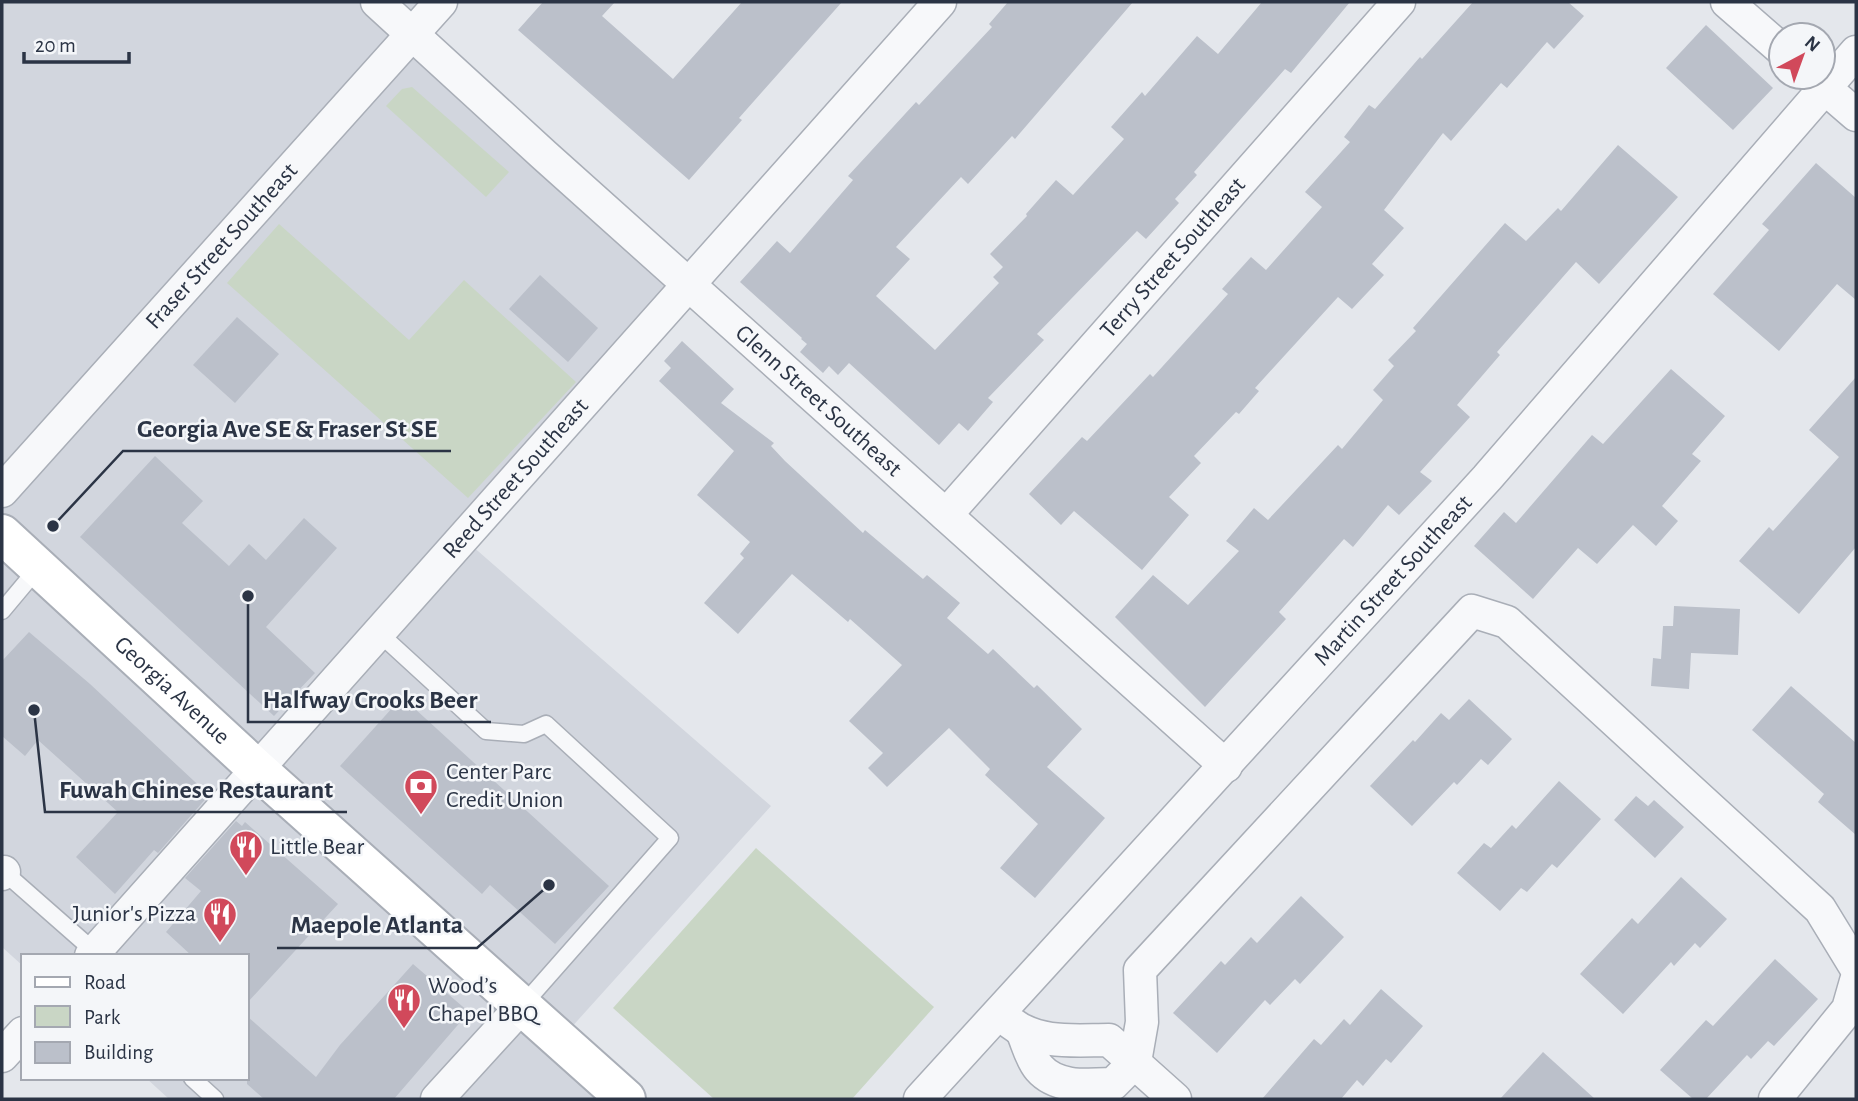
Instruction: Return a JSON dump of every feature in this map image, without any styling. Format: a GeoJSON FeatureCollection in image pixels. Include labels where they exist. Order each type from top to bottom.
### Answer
{"type":"FeatureCollection","features":[{"type":"Feature","properties":{"kind":"main road","name":"Georgia Avenue"},"geometry":{"type":"LineString","coordinates":[[2,534],[257,769],[626,1099]]}},
{"type":"Feature","properties":{"kind":"street","name":"Glenn Street Southeast"},"geometry":{"type":"LineString","coordinates":[[377,2],[1226,766]]}},
{"type":"Feature","properties":{"kind":"street","name":"Fraser Street Southeast"},"geometry":{"type":"LineString","coordinates":[[2,491],[441,2]]}},
{"type":"Feature","properties":{"kind":"street","name":"Reed Street Southeast"},"geometry":{"type":"LineString","coordinates":[[93,954],[940,2]]}},
{"type":"Feature","properties":{"kind":"street","name":"Terry Street Southeast"},"geometry":{"type":"LineString","coordinates":[[946,515],[1399,2]]}},
{"type":"Feature","properties":{"kind":"street"},"geometry":{"type":"LineString","coordinates":[[1727,2],[1767,37]]}},
{"type":"Feature","properties":{"kind":"street","name":"Martin Street Southeast"},"geometry":{"type":"LineString","coordinates":[[1837,68],[1856,52]]}},
{"type":"Feature","properties":{"kind":"street","name":"Martin Street Southeast"},"geometry":{"type":"LineString","coordinates":[[920,1099],[1010,1022],[1226,766],[1487,478],[1812,91]]}},
{"type":"Feature","properties":{"kind":"street"},"geometry":{"type":"LineString","coordinates":[[1828,91],[1856,115]]}},
{"type":"Feature","properties":{"kind":"street"},"geometry":{"type":"LineString","coordinates":[[1010,1022],[1038,1068],[1058,1081],[1078,1086],[1113,1084],[1135,1062],[1142,1022],[1140,970],[1472,611],[1507,622],[1751,844],[1820,909],[1856,968]]}},
{"type":"Feature","properties":{"kind":"street"},"geometry":{"type":"LineString","coordinates":[[1775,1099],[1848,1009],[1856,981]]}},
{"type":"Feature","properties":{"kind":"street"},"geometry":{"type":"LineString","coordinates":[[437,1099],[522,1006]]}},
{"type":"Feature","properties":{"kind":"street"},"geometry":{"type":"LineString","coordinates":[[1010,1022],[1053,1041],[1109,1040],[1175,1099]]}},
{"type":"Feature","properties":{"kind":"street"},"geometry":{"type":"LineString","coordinates":[[2,1056],[21,1035]]}},
{"type":"Feature","properties":{"kind":"lane"},"geometry":{"type":"LineString","coordinates":[[2,611],[38,568]]}},
{"type":"Feature","properties":{"kind":"lane"},"geometry":{"type":"LineString","coordinates":[[379,633],[486,731],[524,734],[546,724],[670,838],[522,1006]]}},
{"type":"Feature","properties":{"kind":"lane"},"geometry":{"type":"LineString","coordinates":[[3,873],[93,954]]}},
{"type":"Feature","properties":{"kind":"lane"},"geometry":{"type":"LineString","coordinates":[[194,1080],[215,1099]]}},
{"type":"Feature","properties":{"kind":"shaded area"},"geometry":{"type":"Polygon","coordinates":[[[2,2],[435,2],[405,36],[690,291],[463,538],[771,806],[560,1040],[626,1099],[169,1099],[148,1080],[248,1080],[248,954],[21,954],[21,964],[2,947],[2,2]]]}},
{"type":"Feature","properties":{"kind":"green space"},"geometry":{"type":"Polygon","coordinates":[[[412,87],[509,172],[486,197],[386,106],[402,89],[412,87]]]}},
{"type":"Feature","properties":{"kind":"green space"},"geometry":{"type":"Polygon","coordinates":[[[279,224],[409,340],[464,280],[576,382],[468,498],[227,283],[279,224]]]}},
{"type":"Feature","properties":{"kind":"green space"},"geometry":{"type":"Polygon","coordinates":[[[756,848],[934,1007],[852,1099],[714,1099],[613,1008],[756,848]]]}},
{"type":"Feature","properties":{"kind":"building"},"geometry":{"type":"Polygon","coordinates":[[[543,2],[615,2],[602,16],[673,79],[742,2],[842,2],[739,118],[742,120],[689,180],[518,30],[543,2]]]}},
{"type":"Feature","properties":{"kind":"building"},"geometry":{"type":"Polygon","coordinates":[[[1008,2],[1133,2],[1015,139],[1012,136],[968,184],[961,177],[896,247],[910,259],[876,296],[935,350],[999,283],[993,277],[1003,267],[990,254],[1027,216],[1056,180],[1073,195],[1124,139],[1111,127],[1142,92],[1145,96],[1197,36],[1218,54],[1262,2],[1350,2],[1291,73],[1285,69],[1194,172],[1197,175],[1175,199],[1179,203],[1146,239],[1137,231],[1037,334],[1044,340],[988,398],[993,402],[968,431],[959,423],[939,445],[849,363],[838,375],[829,366],[823,373],[800,352],[807,344],[802,338],[740,282],[777,241],[790,253],[853,180],[848,176],[916,102],[919,105],[992,27],[989,24],[1008,2]]]}},
{"type":"Feature","properties":{"kind":"building"},"geometry":{"type":"Polygon","coordinates":[[[1473,2],[1568,2],[1584,16],[1554,49],[1547,42],[1507,88],[1501,83],[1451,141],[1443,133],[1384,210],[1404,228],[1372,264],[1384,275],[1352,309],[1338,297],[1255,388],[1259,391],[1239,414],[1236,412],[1194,456],[1201,463],[1169,497],[1189,515],[1142,570],[1074,511],[1061,525],[1029,494],[1082,437],[1087,441],[1150,374],[1153,377],[1228,294],[1222,289],[1251,257],[1266,270],[1322,207],[1305,192],[1350,142],[1344,137],[1369,105],[1375,109],[1473,2]]]}},
{"type":"Feature","properties":{"kind":"building"},"geometry":{"type":"Polygon","coordinates":[[[1706,25],[1767,82],[1767,91],[1770,91],[1733,130],[1666,68],[1706,25]]]}},
{"type":"Feature","properties":{"kind":"building"},"geometry":{"type":"Polygon","coordinates":[[[1618,145],[1678,197],[1599,284],[1576,262],[1497,352],[1500,355],[1457,405],[1470,417],[1420,472],[1432,481],[1399,515],[1388,505],[1353,547],[1344,539],[1279,612],[1286,619],[1205,707],[1115,617],[1153,575],[1188,605],[1239,551],[1226,541],[1254,508],[1268,520],[1338,445],[1342,449],[1383,400],[1373,390],[1394,366],[1388,360],[1416,331],[1413,328],[1505,223],[1526,241],[1558,208],[1561,211],[1618,145]]]}},
{"type":"Feature","properties":{"kind":"building"},"geometry":{"type":"Polygon","coordinates":[[[1816,163],[1856,198],[1856,300],[1837,284],[1779,351],[1713,294],[1769,230],[1762,224],[1816,163]]]}},
{"type":"Feature","properties":{"kind":"building"},"geometry":{"type":"Polygon","coordinates":[[[540,275],[598,328],[568,362],[509,309],[540,275]]]}},
{"type":"Feature","properties":{"kind":"building"},"geometry":{"type":"Polygon","coordinates":[[[237,317],[279,354],[235,403],[193,365],[237,317]]]}},
{"type":"Feature","properties":{"kind":"building"},"geometry":{"type":"Polygon","coordinates":[[[682,341],[734,389],[721,403],[774,443],[771,446],[785,461],[863,533],[865,530],[923,579],[927,575],[960,603],[947,618],[988,654],[993,649],[1034,688],[1037,685],[1082,729],[1047,767],[1105,818],[1035,898],[1000,868],[1038,824],[985,775],[990,769],[949,728],[887,787],[868,768],[883,753],[849,721],[902,665],[850,619],[848,622],[792,574],[738,634],[704,603],[744,558],[740,554],[750,542],[697,495],[734,451],[659,381],[671,368],[664,361],[682,341]]]}},
{"type":"Feature","properties":{"kind":"building"},"geometry":{"type":"Polygon","coordinates":[[[1671,369],[1725,416],[1692,454],[1701,461],[1662,506],[1678,521],[1656,546],[1633,525],[1597,564],[1578,548],[1533,599],[1474,546],[1504,512],[1516,523],[1592,435],[1603,444],[1671,369]]]}},
{"type":"Feature","properties":{"kind":"building"},"geometry":{"type":"Polygon","coordinates":[[[1856,377],[1856,547],[1799,614],[1739,561],[1769,527],[1773,531],[1839,457],[1809,430],[1856,377]]]}},
{"type":"Feature","properties":{"kind":"building"},"geometry":{"type":"Polygon","coordinates":[[[155,456],[203,501],[182,523],[229,566],[249,544],[266,560],[304,518],[337,548],[266,627],[315,673],[274,716],[80,537],[155,456]]]}},
{"type":"Feature","properties":{"kind":"building"},"geometry":{"type":"Polygon","coordinates":[[[1674,606],[1740,609],[1738,655],[1691,653],[1689,689],[1651,686],[1653,658],[1661,659],[1663,626],[1673,626],[1674,606]]]}},
{"type":"Feature","properties":{"kind":"building"},"geometry":{"type":"Polygon","coordinates":[[[29,632],[90,684],[209,795],[158,853],[154,850],[115,894],[76,857],[118,812],[38,740],[25,756],[2,736],[2,661],[29,632]]]}},
{"type":"Feature","properties":{"kind":"building"},"geometry":{"type":"Polygon","coordinates":[[[1791,686],[1856,743],[1856,835],[1818,802],[1824,794],[1752,730],[1791,686]]]}},
{"type":"Feature","properties":{"kind":"building"},"geometry":{"type":"Polygon","coordinates":[[[402,697],[609,886],[555,944],[490,885],[482,894],[340,766],[402,697]]]}},
{"type":"Feature","properties":{"kind":"building"},"geometry":{"type":"Polygon","coordinates":[[[1469,699],[1512,739],[1488,765],[1481,759],[1457,785],[1454,782],[1412,826],[1370,786],[1441,713],[1449,720],[1469,699]]]}},
{"type":"Feature","properties":{"kind":"building"},"geometry":{"type":"Polygon","coordinates":[[[1559,781],[1601,819],[1557,868],[1552,864],[1527,892],[1521,888],[1500,911],[1457,873],[1484,843],[1491,848],[1512,825],[1516,829],[1559,781]]]}},
{"type":"Feature","properties":{"kind":"building"},"geometry":{"type":"Polygon","coordinates":[[[1636,796],[1648,806],[1654,800],[1684,827],[1655,858],[1614,820],[1636,796]]]}},
{"type":"Feature","properties":{"kind":"building"},"geometry":{"type":"Polygon","coordinates":[[[236,821],[242,826],[245,822],[338,904],[248,1002],[248,954],[190,954],[166,932],[201,891],[185,878],[236,821]]]}},
{"type":"Feature","properties":{"kind":"building"},"geometry":{"type":"Polygon","coordinates":[[[1681,877],[1727,919],[1700,948],[1695,943],[1674,966],[1671,962],[1623,1014],[1580,974],[1632,918],[1638,924],[1681,877]]]}},
{"type":"Feature","properties":{"kind":"building"},"geometry":{"type":"Polygon","coordinates":[[[1301,896],[1344,937],[1300,984],[1295,979],[1270,1005],[1265,1000],[1217,1053],[1173,1013],[1221,961],[1225,965],[1251,937],[1257,943],[1301,896]]]}},
{"type":"Feature","properties":{"kind":"building"},"geometry":{"type":"Polygon","coordinates":[[[1775,959],[1818,999],[1774,1046],[1768,1041],[1751,1059],[1747,1055],[1706,1099],[1693,1099],[1660,1070],[1706,1020],[1713,1026],[1775,959]]]}},
{"type":"Feature","properties":{"kind":"building","name":"Wood’s Chapel BBQ"},"geometry":{"type":"Polygon","coordinates":[[[413,964],[469,1012],[394,1099],[264,1099],[247,1084],[248,1017],[316,1077],[340,1045],[413,964]]]}},
{"type":"Feature","properties":{"kind":"building"},"geometry":{"type":"Polygon","coordinates":[[[1381,989],[1423,1026],[1391,1063],[1386,1059],[1363,1086],[1357,1080],[1341,1099],[1262,1099],[1314,1039],[1321,1045],[1344,1019],[1350,1025],[1381,989]]]}},
{"type":"Feature","properties":{"kind":"building"},"geometry":{"type":"Polygon","coordinates":[[[1543,1052],[1595,1099],[1500,1099],[1543,1052]]]}},
{"type":"Feature","properties":{"kind":"place","name":"Georgia Ave SE & Fraser St SE"},"geometry":{"type":"Point","coordinates":[53,526]}},
{"type":"Feature","properties":{"kind":"place","name":"Halfway Crooks Beer"},"geometry":{"type":"Point","coordinates":[248,596]}},
{"type":"Feature","properties":{"kind":"place","name":"Fuwah Chinese Restaurant"},"geometry":{"type":"Point","coordinates":[34,710]}},
{"type":"Feature","properties":{"kind":"place","name":"Center Parc Credit Union"},"geometry":{"type":"Point","coordinates":[421,816]}},
{"type":"Feature","properties":{"kind":"place","name":"Little Bear"},"geometry":{"type":"Point","coordinates":[246,877]}},
{"type":"Feature","properties":{"kind":"place","name":"Maepole Atlanta"},"geometry":{"type":"Point","coordinates":[549,885]}},
{"type":"Feature","properties":{"kind":"place","name":"Junior's Pizza"},"geometry":{"type":"Point","coordinates":[220,944]}},
{"type":"Feature","properties":{"kind":"place","name":"Wood’s Chapel BBQ"},"geometry":{"type":"Point","coordinates":[404,1030]}}]}
